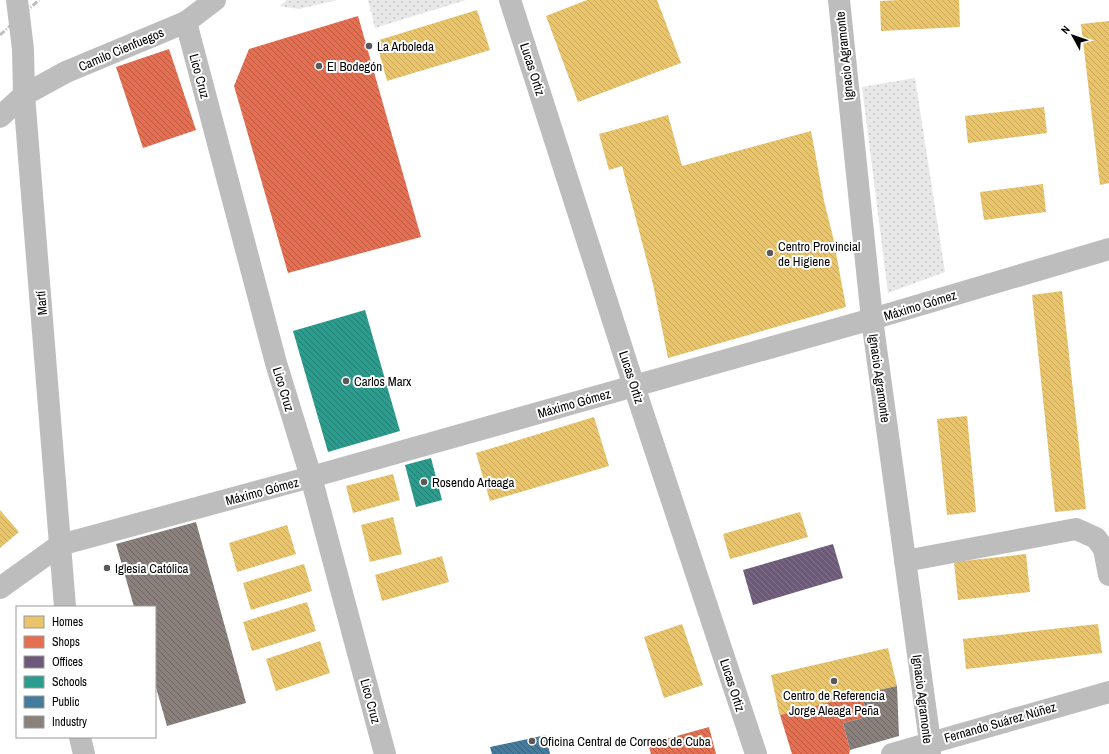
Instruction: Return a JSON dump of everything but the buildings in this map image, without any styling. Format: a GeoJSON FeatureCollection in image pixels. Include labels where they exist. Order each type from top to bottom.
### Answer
{"type":"FeatureCollection","features":[{"type":"Feature","properties":{"kind":"street","name":"Martí"},"geometry":{"type":"LineString","coordinates":[[17,0],[23,49],[24,95],[65,606]]}},
{"type":"Feature","properties":{"kind":"street","name":"Camilo Cienfuegos"},"geometry":{"type":"LineString","coordinates":[[0,117],[24,95],[66,72],[186,22],[215,0]]}},
{"type":"Feature","properties":{"kind":"street","name":"Lucas Ortiz"},"geometry":{"type":"LineString","coordinates":[[510,0],[634,386],[756,754]]}},
{"type":"Feature","properties":{"kind":"street","name":"Ignacio Agramonte"},"geometry":{"type":"LineString","coordinates":[[839,0],[872,319],[930,748]]}},
{"type":"Feature","properties":{"kind":"street","name":"Lico Cruz"},"geometry":{"type":"LineString","coordinates":[[186,22],[276,363],[311,478],[386,754]]}},
{"type":"Feature","properties":{"kind":"street","name":"Máximo Gómez"},"geometry":{"type":"LineString","coordinates":[[60,545],[311,478],[872,319],[1109,249]]}},
{"type":"Feature","properties":{"kind":"street"},"geometry":{"type":"LineString","coordinates":[[905,560],[1076,528],[1096,538],[1104,549],[1109,575]]}},
{"type":"Feature","properties":{"kind":"street"},"geometry":{"type":"LineString","coordinates":[[0,588],[60,545]]}},
{"type":"Feature","properties":{"kind":"street","name":"Fernando Suárez Núñez"},"geometry":{"type":"LineString","coordinates":[[892,754],[930,748],[1109,692]]}},
{"type":"Feature","properties":{"kind":"street"},"geometry":{"type":"LineString","coordinates":[[72,738],[72,754]]}},
{"type":"Feature","properties":{"kind":"street"},"geometry":{"type":"LineString","coordinates":[[80,738],[84,754]]}},
{"type":"Feature","properties":{"kind":"shaded area"},"geometry":{"type":"Polygon","coordinates":[[[287,0],[337,0],[299,9],[280,6],[287,0]]]}},
{"type":"Feature","properties":{"kind":"shaded area"},"geometry":{"type":"Polygon","coordinates":[[[368,0],[466,0],[375,28],[368,0]]]}},
{"type":"Feature","properties":{"kind":"shaded area"},"geometry":{"type":"Polygon","coordinates":[[[915,78],[945,272],[888,293],[862,87],[915,78]]]}},
{"type":"Feature","properties":{"kind":"railway"},"geometry":{"type":"LineString","coordinates":[[0,35],[39,0]]}},
{"type":"Feature","properties":{"kind":"place","name":"La Arboleda"},"geometry":{"type":"Point","coordinates":[369,46]}},
{"type":"Feature","properties":{"kind":"place","name":"El Bodegón"},"geometry":{"type":"Point","coordinates":[319,66]}},
{"type":"Feature","properties":{"kind":"place","name":"Centro Provincial de Higiene"},"geometry":{"type":"Point","coordinates":[770,253]}},
{"type":"Feature","properties":{"kind":"place","name":"Carlos Marx"},"geometry":{"type":"Point","coordinates":[346,381]}},
{"type":"Feature","properties":{"kind":"place","name":"Rosendo Arteaga"},"geometry":{"type":"Point","coordinates":[424,482]}},
{"type":"Feature","properties":{"kind":"place","name":"Iglesia Católica"},"geometry":{"type":"Point","coordinates":[107,568]}},
{"type":"Feature","properties":{"kind":"place","name":"Centro de Referencia Jorge Aleaga Peña"},"geometry":{"type":"Point","coordinates":[834,681]}},
{"type":"Feature","properties":{"kind":"place","name":"Oficina Central de Correos de Cuba"},"geometry":{"type":"Point","coordinates":[532,741]}}]}
